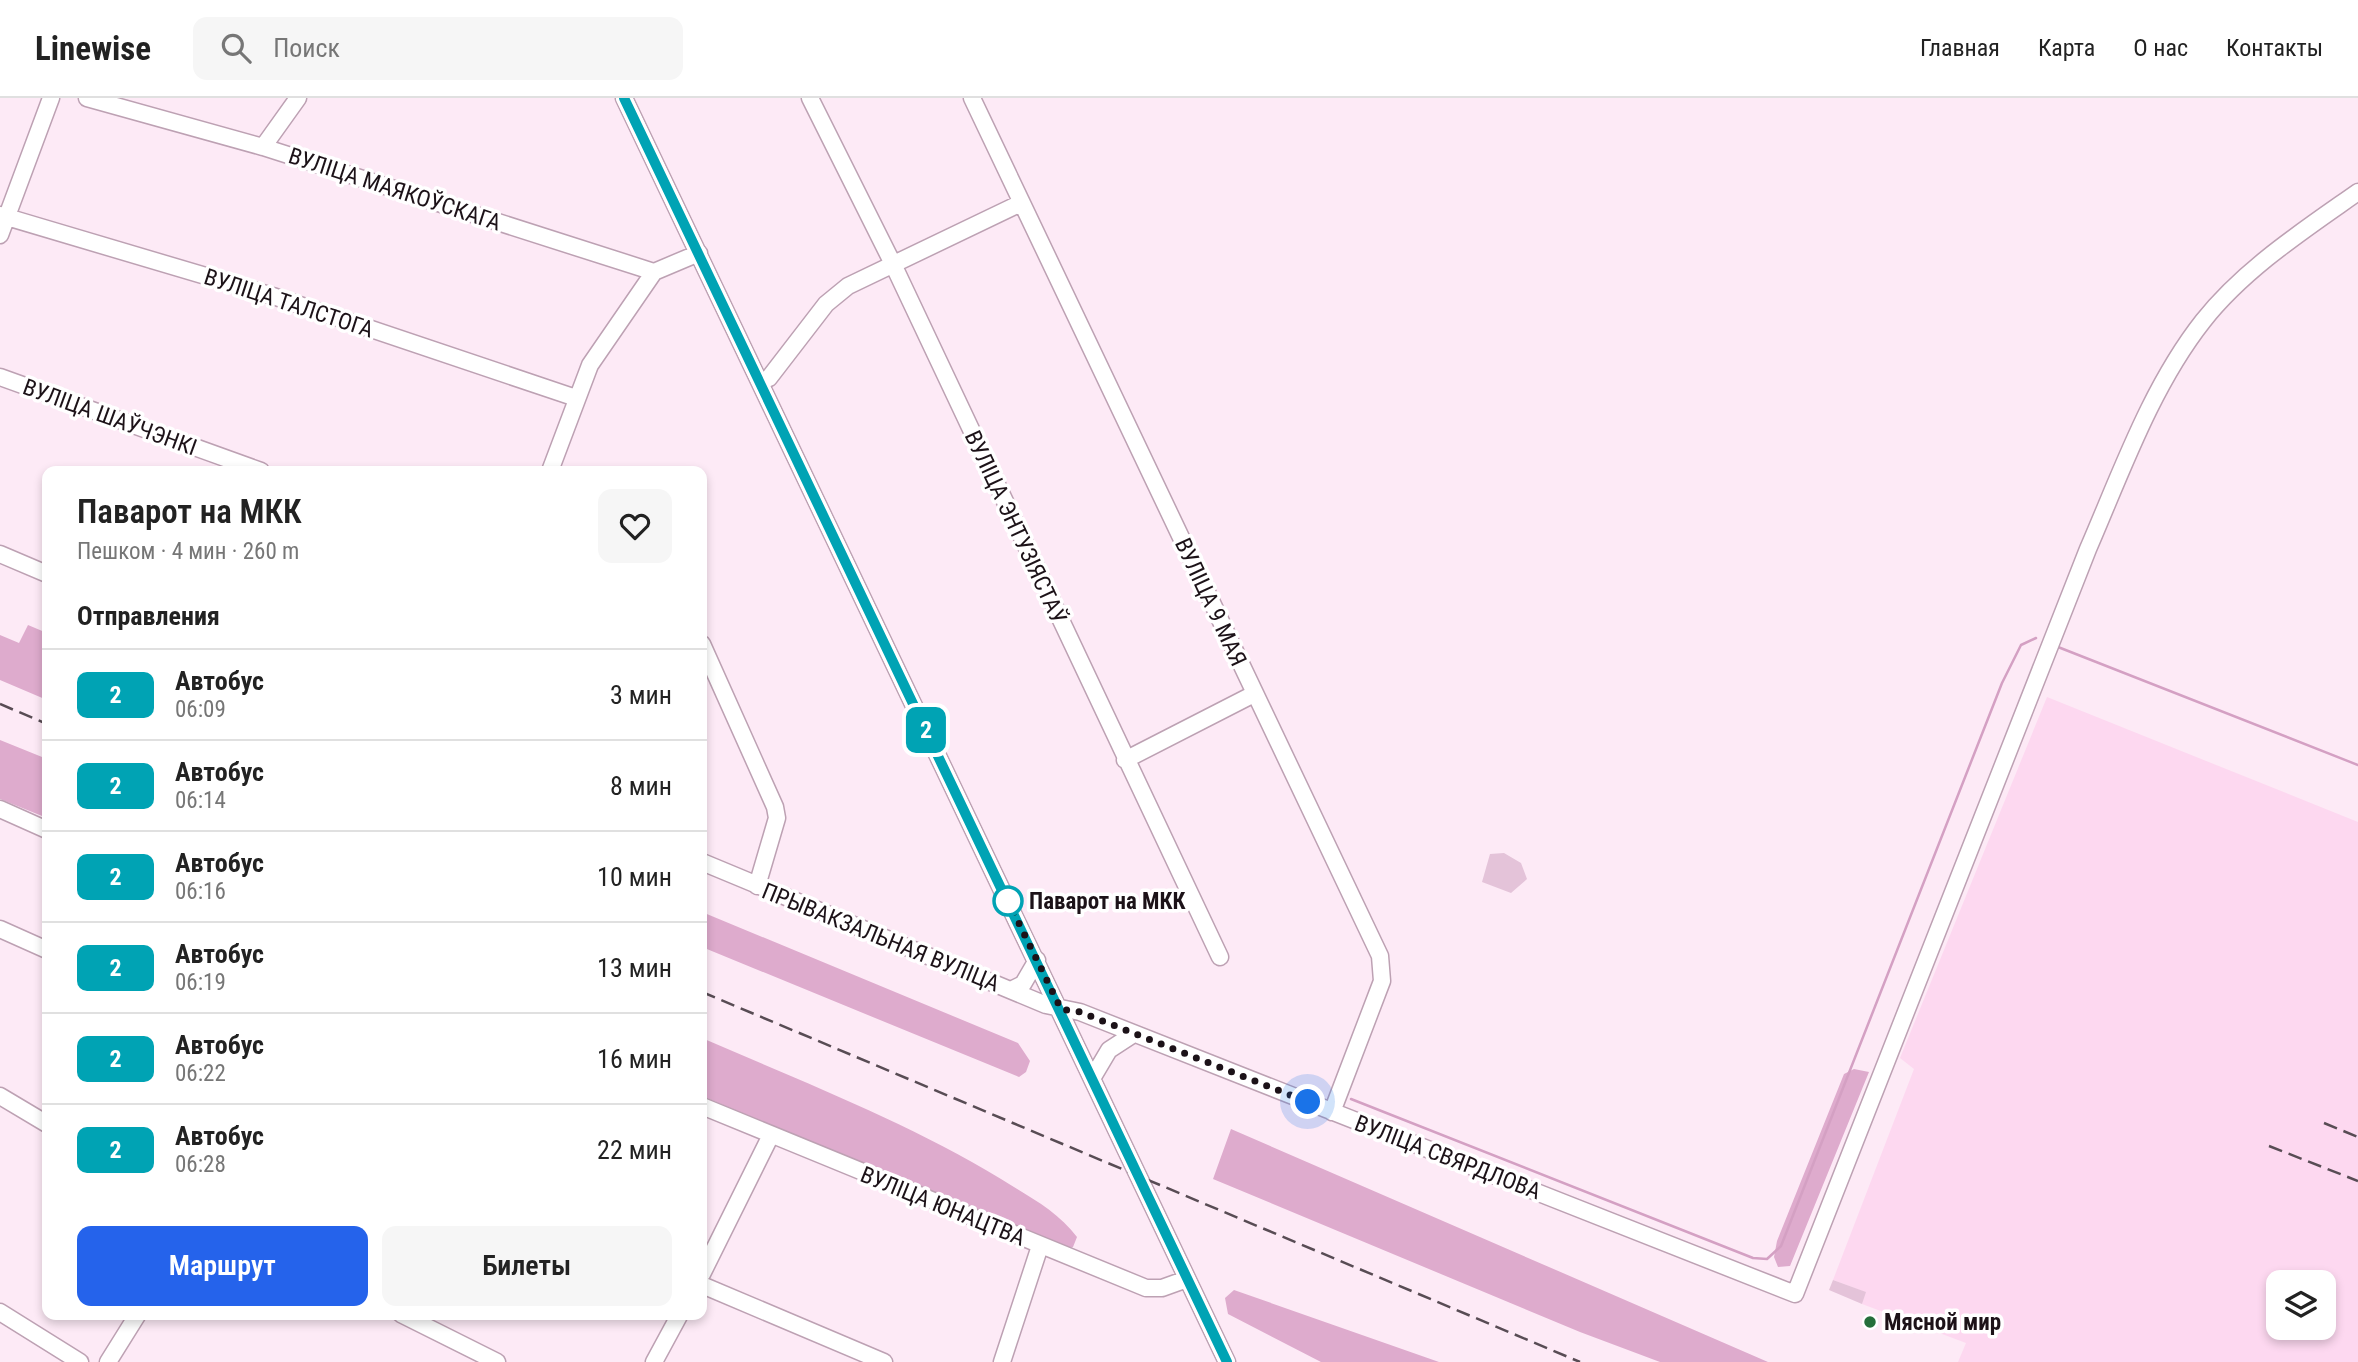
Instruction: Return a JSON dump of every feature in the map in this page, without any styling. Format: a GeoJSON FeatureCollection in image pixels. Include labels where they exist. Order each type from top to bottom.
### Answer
{"type":"FeatureCollection","features":[{"type":"Feature","properties":{"kind":"street"},"geometry":{"type":"LineString","coordinates":[[0,235],[3,216],[51,98]]}},
{"type":"Feature","properties":{"kind":"street","name":"ВУЛІЦА МАЯКОЎСКАГА"},"geometry":{"type":"LineString","coordinates":[[87,98],[263,147],[654,272]]}},
{"type":"Feature","properties":{"kind":"street"},"geometry":{"type":"LineString","coordinates":[[263,147],[298,98]]}},
{"type":"Feature","properties":{"kind":"street"},"geometry":{"type":"LineString","coordinates":[[624,98],[1061,1009],[1227,1362]]}},
{"type":"Feature","properties":{"kind":"street","name":"ВУЛІЦА ЭНТУЗІЯСТАЎ"},"geometry":{"type":"LineString","coordinates":[[810,98],[892,262],[1220,957]]}},
{"type":"Feature","properties":{"kind":"street","name":"ВУЛІЦА 9 МАЯ"},"geometry":{"type":"LineString","coordinates":[[972,98],[1380,956],[1382,981],[1332,1112]]}},
{"type":"Feature","properties":{"kind":"street","name":"ВУЛІЦА СВЯРДЛОВА"},"geometry":{"type":"LineString","coordinates":[[1061,1009],[1080,1012],[1132,1035],[1795,1294],[2088,549],[2130,452],[2171,370],[2204,319],[2226,296],[2309,226],[2358,192]]}},
{"type":"Feature","properties":{"kind":"street"},"geometry":{"type":"LineString","coordinates":[[760,382],[769,378],[826,304],[848,286],[892,262],[1021,203]]}},
{"type":"Feature","properties":{"kind":"street","name":"ВУЛІЦА ТАЛСТОГА"},"geometry":{"type":"LineString","coordinates":[[3,216],[273,296],[576,398]]}},
{"type":"Feature","properties":{"kind":"street"},"geometry":{"type":"LineString","coordinates":[[552,466],[590,365],[654,272],[699,253]]}},
{"type":"Feature","properties":{"kind":"street","name":"ВУЛІЦА ШАЎЧЭНКІ"},"geometry":{"type":"LineString","coordinates":[[0,377],[247,466]]}},
{"type":"Feature","properties":{"kind":"street"},"geometry":{"type":"LineString","coordinates":[[0,554],[42,572]]}},
{"type":"Feature","properties":{"kind":"street"},"geometry":{"type":"LineString","coordinates":[[707,655],[775,807],[777,818],[757,886]]}},
{"type":"Feature","properties":{"kind":"street"},"geometry":{"type":"LineString","coordinates":[[1125,760],[1254,694]]}},
{"type":"Feature","properties":{"kind":"street"},"geometry":{"type":"LineString","coordinates":[[0,809],[42,828]]}},
{"type":"Feature","properties":{"kind":"street","name":"ПРЫВАКЗАЛЬНАЯ ВУЛІЦА"},"geometry":{"type":"LineString","coordinates":[[707,864],[1061,1009]]}},
{"type":"Feature","properties":{"kind":"street"},"geometry":{"type":"LineString","coordinates":[[0,929],[42,948]]}},
{"type":"Feature","properties":{"kind":"street"},"geometry":{"type":"LineString","coordinates":[[1012,990],[1023,984],[1037,960]]}},
{"type":"Feature","properties":{"kind":"street"},"geometry":{"type":"LineString","coordinates":[[1093,1077],[1109,1050],[1132,1035]]}},
{"type":"Feature","properties":{"kind":"street"},"geometry":{"type":"LineString","coordinates":[[0,1096],[42,1121]]}},
{"type":"Feature","properties":{"kind":"street","name":"ВУЛІЦА ЮНАЦТВА"},"geometry":{"type":"LineString","coordinates":[[707,1108],[1146,1288],[1163,1288],[1187,1279]]}},
{"type":"Feature","properties":{"kind":"street"},"geometry":{"type":"LineString","coordinates":[[707,1264],[771,1135]]}},
{"type":"Feature","properties":{"kind":"street"},"geometry":{"type":"LineString","coordinates":[[1003,1362],[1040,1246]]}},
{"type":"Feature","properties":{"kind":"street"},"geometry":{"type":"LineString","coordinates":[[707,1287],[884,1362]]}},
{"type":"Feature","properties":{"kind":"street"},"geometry":{"type":"LineString","coordinates":[[0,1312],[79,1362]]}},
{"type":"Feature","properties":{"kind":"street"},"geometry":{"type":"LineString","coordinates":[[108,1362],[134,1320]]}},
{"type":"Feature","properties":{"kind":"street"},"geometry":{"type":"LineString","coordinates":[[413,1320],[497,1362]]}},
{"type":"Feature","properties":{"kind":"street"},"geometry":{"type":"LineString","coordinates":[[654,1362],[677,1320]]}},
{"type":"Feature","properties":{"kind":"shaded area"},"geometry":{"type":"Polygon","coordinates":[[[28,625],[42,631],[42,698],[0,680],[0,635],[19,643],[28,625]]]}},
{"type":"Feature","properties":{"kind":"shaded area"},"geometry":{"type":"Polygon","coordinates":[[[2047,697],[2358,822],[2358,1362],[1958,1362],[1966,1343],[1862,1304],[1865,1292],[1833,1280],[1914,1069],[1900,1058],[2047,697]]]}},
{"type":"Feature","properties":{"kind":"shaded area"},"geometry":{"type":"Polygon","coordinates":[[[0,740],[42,757],[42,816],[0,799],[0,740]]]}},
{"type":"Feature","properties":{"kind":"shaded area"},"geometry":{"type":"Polygon","coordinates":[[[1504,853],[1521,863],[1527,879],[1511,893],[1482,882],[1490,854],[1504,853]]]}},
{"type":"Feature","properties":{"kind":"shaded area"},"geometry":{"type":"Polygon","coordinates":[[[707,914],[1018,1043],[1030,1061],[1026,1072],[1019,1077],[707,949],[707,914]]]}},
{"type":"Feature","properties":{"kind":"shaded area"},"geometry":{"type":"Polygon","coordinates":[[[707,1040],[854,1104],[965,1158],[1052,1212],[1077,1237],[1073,1247],[1065,1250],[707,1098],[707,1040]]]}},
{"type":"Feature","properties":{"kind":"shaded area"},"geometry":{"type":"Polygon","coordinates":[[[1854,1069],[1869,1072],[1790,1266],[1778,1267],[1774,1257],[1777,1241],[1844,1074],[1854,1069]]]}},
{"type":"Feature","properties":{"kind":"shaded area"},"geometry":{"type":"Polygon","coordinates":[[[1231,1129],[1768,1362],[1660,1362],[1580,1332],[1213,1179],[1231,1129]]]}},
{"type":"Feature","properties":{"kind":"shaded area"},"geometry":{"type":"Polygon","coordinates":[[[1833,1280],[1866,1292],[1862,1304],[1829,1290],[1833,1280]]]}},
{"type":"Feature","properties":{"kind":"shaded area"},"geometry":{"type":"Polygon","coordinates":[[[1234,1290],[1439,1362],[1321,1362],[1228,1314],[1225,1298],[1234,1290]]]}},
{"type":"Feature","properties":{"kind":"waterway"},"geometry":{"type":"LineString","coordinates":[[1351,1099],[1753,1258],[1767,1259],[1781,1246],[2002,683],[2021,645],[2036,638]]}},
{"type":"Feature","properties":{"kind":"waterway"},"geometry":{"type":"LineString","coordinates":[[2058,647],[2358,765]]}},
{"type":"Feature","properties":{"kind":"railway"},"geometry":{"type":"LineString","coordinates":[[0,704],[42,722]]}},
{"type":"Feature","properties":{"kind":"railway"},"geometry":{"type":"LineString","coordinates":[[707,994],[1580,1362]]}},
{"type":"Feature","properties":{"kind":"railway"},"geometry":{"type":"LineString","coordinates":[[2324,1123],[2358,1137]]}},
{"type":"Feature","properties":{"kind":"railway"},"geometry":{"type":"LineString","coordinates":[[2269,1146],[2358,1181]]}},
{"type":"Feature","properties":{"kind":"bus line","name":"2"},"geometry":{"type":"LineString","coordinates":[[624,98],[869,614],[1061,1009],[1227,1362]]}},
{"type":"Feature","properties":{"kind":"place","name":"Паварот на МКК"},"geometry":{"type":"Point","coordinates":[1008,901]}},
{"type":"Feature","properties":{"kind":"place","name":"Мясной мир"},"geometry":{"type":"Point","coordinates":[1870,1322]}},
{"type":"Feature","properties":{"kind":"route"},"geometry":{"type":"LineString","coordinates":[[1008,901],[1061,1009],[1080,1012],[1132,1035],[1308,1102]]}}]}
